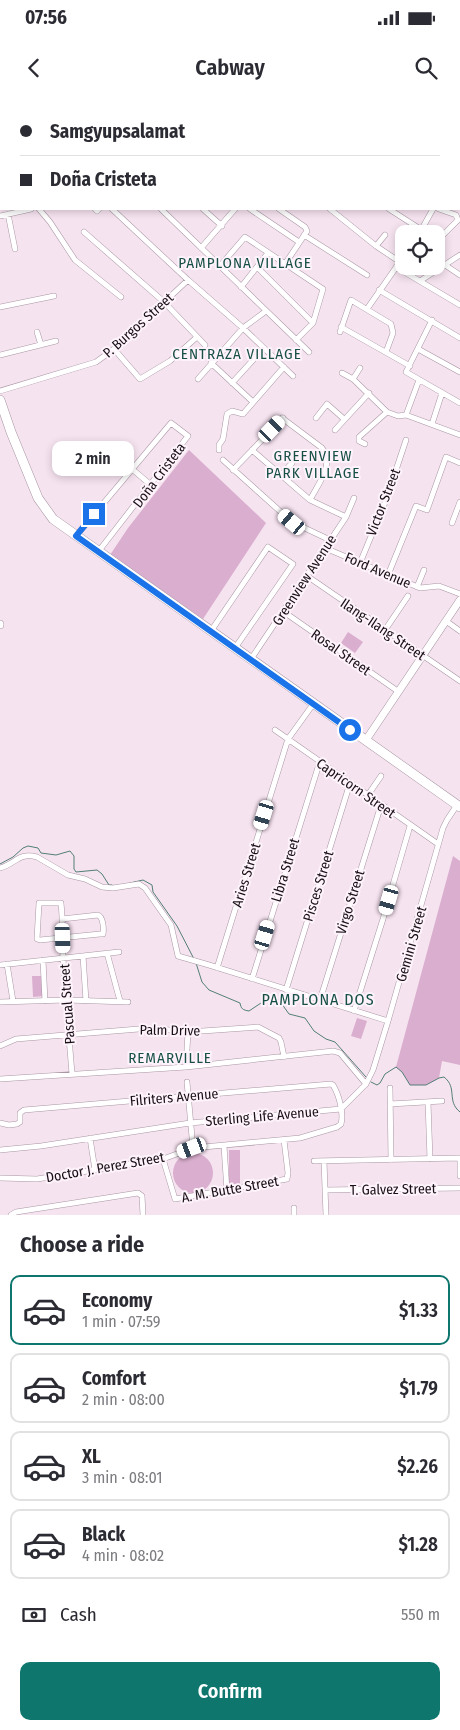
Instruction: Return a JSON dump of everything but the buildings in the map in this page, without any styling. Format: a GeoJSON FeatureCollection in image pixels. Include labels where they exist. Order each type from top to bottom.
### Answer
{"type":"FeatureCollection","features":[{"type":"Feature","properties":{"kind":"highway"},"geometry":{"type":"LineString","coordinates":[[0,400],[38,498],[53,519],[459,806]]}},
{"type":"Feature","properties":{"kind":"street"},"geometry":{"type":"LineString","coordinates":[[0,216],[24,210]]}},
{"type":"Feature","properties":{"kind":"street"},"geometry":{"type":"LineString","coordinates":[[40,210],[75,260],[121,297]]}},
{"type":"Feature","properties":{"kind":"street"},"geometry":{"type":"LineString","coordinates":[[113,210],[293,376]]}},
{"type":"Feature","properties":{"kind":"street"},"geometry":{"type":"LineString","coordinates":[[162,210],[308,352]]}},
{"type":"Feature","properties":{"kind":"street"},"geometry":{"type":"LineString","coordinates":[[204,210],[222,226]]}},
{"type":"Feature","properties":{"kind":"street"},"geometry":{"type":"LineString","coordinates":[[201,248],[234,210]]}},
{"type":"Feature","properties":{"kind":"street"},"geometry":{"type":"LineString","coordinates":[[251,210],[299,242]]}},
{"type":"Feature","properties":{"kind":"street"},"geometry":{"type":"LineString","coordinates":[[280,210],[305,232],[367,275]]}},
{"type":"Feature","properties":{"kind":"street"},"geometry":{"type":"LineString","coordinates":[[331,210],[395,262]]}},
{"type":"Feature","properties":{"kind":"street"},"geometry":{"type":"LineString","coordinates":[[390,210],[411,225]]}},
{"type":"Feature","properties":{"kind":"street"},"geometry":{"type":"LineString","coordinates":[[424,225],[432,210]]}},
{"type":"Feature","properties":{"kind":"street"},"geometry":{"type":"LineString","coordinates":[[442,210],[456,215],[458,220],[445,233]]}},
{"type":"Feature","properties":{"kind":"street"},"geometry":{"type":"LineString","coordinates":[[10,212],[15,249]]}},
{"type":"Feature","properties":{"kind":"street"},"geometry":{"type":"LineString","coordinates":[[84,232],[164,302],[204,345]]}},
{"type":"Feature","properties":{"kind":"street"},"geometry":{"type":"LineString","coordinates":[[284,264],[305,232]]}},
{"type":"Feature","properties":{"kind":"street"},"geometry":{"type":"LineString","coordinates":[[376,246],[384,235]]}},
{"type":"Feature","properties":{"kind":"street"},"geometry":{"type":"LineString","coordinates":[[220,266],[245,237],[323,289],[313,323],[296,340]]}},
{"type":"Feature","properties":{"kind":"street"},"geometry":{"type":"LineString","coordinates":[[241,287],[268,253]]}},
{"type":"Feature","properties":{"kind":"street"},"geometry":{"type":"LineString","coordinates":[[460,255],[445,265],[460,275]]}},
{"type":"Feature","properties":{"kind":"street"},"geometry":{"type":"LineString","coordinates":[[257,267],[313,323]]}},
{"type":"Feature","properties":{"kind":"street"},"geometry":{"type":"LineString","coordinates":[[367,309],[395,268]]}},
{"type":"Feature","properties":{"kind":"street"},"geometry":{"type":"LineString","coordinates":[[412,275],[460,305]]}},
{"type":"Feature","properties":{"kind":"street"},"geometry":{"type":"LineString","coordinates":[[420,281],[429,275]]}},
{"type":"Feature","properties":{"kind":"street","name":"P. Burgos Street"},"geometry":{"type":"LineString","coordinates":[[0,392],[96,362],[114,349],[188,280]]}},
{"type":"Feature","properties":{"kind":"street"},"geometry":{"type":"LineString","coordinates":[[380,290],[460,338]]}},
{"type":"Feature","properties":{"kind":"street"},"geometry":{"type":"LineString","coordinates":[[0,306],[54,296]]}},
{"type":"Feature","properties":{"kind":"street"},"geometry":{"type":"LineString","coordinates":[[386,352],[393,333],[391,324],[351,300],[340,330],[410,366]]}},
{"type":"Feature","properties":{"kind":"street"},"geometry":{"type":"LineString","coordinates":[[198,379],[243,328],[266,311]]}},
{"type":"Feature","properties":{"kind":"street"},"geometry":{"type":"LineString","coordinates":[[432,320],[406,372],[460,403]]}},
{"type":"Feature","properties":{"kind":"street"},"geometry":{"type":"LineString","coordinates":[[37,332],[41,345]]}},
{"type":"Feature","properties":{"kind":"street"},"geometry":{"type":"LineString","coordinates":[[114,349],[140,379],[175,358],[197,337]]}},
{"type":"Feature","properties":{"kind":"street"},"geometry":{"type":"LineString","coordinates":[[0,355],[56,341]]}},
{"type":"Feature","properties":{"kind":"street"},"geometry":{"type":"LineString","coordinates":[[232,383],[263,349]]}},
{"type":"Feature","properties":{"kind":"street"},"geometry":{"type":"LineString","coordinates":[[418,349],[460,372]]}},
{"type":"Feature","properties":{"kind":"street"},"geometry":{"type":"LineString","coordinates":[[211,364],[253,402]]}},
{"type":"Feature","properties":{"kind":"street"},"geometry":{"type":"LineString","coordinates":[[218,450],[219,445],[224,439],[227,414],[232,411],[243,414],[284,368]]}},
{"type":"Feature","properties":{"kind":"street"},"geometry":{"type":"LineString","coordinates":[[353,379],[360,368]]}},
{"type":"Feature","properties":{"kind":"street"},"geometry":{"type":"LineString","coordinates":[[342,372],[369,393],[387,412],[398,416],[406,415],[460,434]]}},
{"type":"Feature","properties":{"kind":"street"},"geometry":{"type":"LineString","coordinates":[[406,415],[419,380]]}},
{"type":"Feature","properties":{"kind":"street"},"geometry":{"type":"LineString","coordinates":[[335,430],[369,393]]}},
{"type":"Feature","properties":{"kind":"street"},"geometry":{"type":"LineString","coordinates":[[432,424],[442,393]]}},
{"type":"Feature","properties":{"kind":"street"},"geometry":{"type":"LineString","coordinates":[[316,418],[327,404],[344,419]]}},
{"type":"Feature","properties":{"kind":"street"},"geometry":{"type":"LineString","coordinates":[[365,444],[359,441],[359,438],[387,412]]}},
{"type":"Feature","properties":{"kind":"street"},"geometry":{"type":"LineString","coordinates":[[233,470],[284,417],[326,453],[328,460],[326,469],[310,500]]}},
{"type":"Feature","properties":{"kind":"street","name":"Doña Cristeta"},"geometry":{"type":"LineString","coordinates":[[76,536],[171,423],[188,436],[98,552]]}},
{"type":"Feature","properties":{"kind":"street","name":"Victor Street"},"geometry":{"type":"LineString","coordinates":[[360,563],[386,500],[406,440]]}},
{"type":"Feature","properties":{"kind":"street"},"geometry":{"type":"LineString","coordinates":[[252,450],[310,500],[346,517]]}},
{"type":"Feature","properties":{"kind":"street"},"geometry":{"type":"LineString","coordinates":[[388,575],[416,506],[427,510],[446,457],[460,462]]}},
{"type":"Feature","properties":{"kind":"street"},"geometry":{"type":"LineString","coordinates":[[223,460],[292,522],[330,540]]}},
{"type":"Feature","properties":{"kind":"street"},"geometry":{"type":"LineString","coordinates":[[281,475],[292,464]]}},
{"type":"Feature","properties":{"kind":"street"},"geometry":{"type":"LineString","coordinates":[[132,470],[151,486]]}},
{"type":"Feature","properties":{"kind":"street","name":"Greenview Avenue"},"geometry":{"type":"LineString","coordinates":[[251,660],[346,517],[354,498]]}},
{"type":"Feature","properties":{"kind":"street"},"geometry":{"type":"LineString","coordinates":[[452,522],[458,512],[460,502]]}},
{"type":"Feature","properties":{"kind":"street"},"geometry":{"type":"LineString","coordinates":[[211,631],[268,547],[293,564],[235,648]]}},
{"type":"Feature","properties":{"kind":"street","name":"Ford Avenue"},"geometry":{"type":"LineString","coordinates":[[325,548],[417,587],[424,589],[439,586],[460,594]]}},
{"type":"Feature","properties":{"kind":"street"},"geometry":{"type":"LineString","coordinates":[[417,587],[424,570]]}},
{"type":"Feature","properties":{"kind":"street","name":"Ilang-Ilang Street"},"geometry":{"type":"LineString","coordinates":[[307,576],[460,681]]}},
{"type":"Feature","properties":{"kind":"street"},"geometry":{"type":"LineString","coordinates":[[385,630],[408,596]]}},
{"type":"Feature","properties":{"kind":"street"},"geometry":{"type":"LineString","coordinates":[[366,740],[460,600]]}},
{"type":"Feature","properties":{"kind":"street","name":"Rosal Street"},"geometry":{"type":"LineString","coordinates":[[284,612],[399,692]]}},
{"type":"Feature","properties":{"kind":"street"},"geometry":{"type":"LineString","coordinates":[[446,621],[460,631]]}},
{"type":"Feature","properties":{"kind":"street","name":"Aries Street"},"geometry":{"type":"LineString","coordinates":[[217,968],[288,739],[314,703]]}},
{"type":"Feature","properties":{"kind":"street","name":"Capricorn Street"},"geometry":{"type":"LineString","coordinates":[[275,730],[438,844]]}},
{"type":"Feature","properties":{"kind":"street","name":"Libra Street"},"geometry":{"type":"LineString","coordinates":[[252,979],[320,762]]}},
{"type":"Feature","properties":{"kind":"street"},"geometry":{"type":"LineString","coordinates":[[368,796],[381,776]]}},
{"type":"Feature","properties":{"kind":"street","name":"Pisces Street"},"geometry":{"type":"LineString","coordinates":[[286,990],[350,783]]}},
{"type":"Feature","properties":{"kind":"street","name":"Virgo Street"},"geometry":{"type":"LineString","coordinates":[[320,1000],[381,805]]}},
{"type":"Feature","properties":{"kind":"street","name":"Gemini Street"},"geometry":{"type":"LineString","coordinates":[[368,1080],[388,1021],[438,844],[447,820],[459,806]]}},
{"type":"Feature","properties":{"kind":"street"},"geometry":{"type":"LineString","coordinates":[[354,1011],[410,826]]}},
{"type":"Feature","properties":{"kind":"street"},"geometry":{"type":"LineString","coordinates":[[0,868],[21,856],[31,855],[68,875],[85,879],[102,887],[113,888],[139,884],[145,888],[171,925],[178,956],[388,1021]]}},
{"type":"Feature","properties":{"kind":"street","name":"Pascual Street"},"geometry":{"type":"LineString","coordinates":[[63,938],[37,939],[39,902],[61,903],[63,938],[63,958],[72,1074]]}},
{"type":"Feature","properties":{"kind":"street"},"geometry":{"type":"LineString","coordinates":[[62,919],[98,915],[102,918],[103,934],[63,938]]}},
{"type":"Feature","properties":{"kind":"street"},"geometry":{"type":"LineString","coordinates":[[0,965],[119,952]]}},
{"type":"Feature","properties":{"kind":"street"},"geometry":{"type":"LineString","coordinates":[[108,953],[120,1001]]}},
{"type":"Feature","properties":{"kind":"street"},"geometry":{"type":"LineString","coordinates":[[84,956],[86,1001]]}},
{"type":"Feature","properties":{"kind":"street"},"geometry":{"type":"LineString","coordinates":[[43,960],[45,1000]]}},
{"type":"Feature","properties":{"kind":"street"},"geometry":{"type":"LineString","coordinates":[[7,964],[13,1001]]}},
{"type":"Feature","properties":{"kind":"street"},"geometry":{"type":"LineString","coordinates":[[0,1002],[66,1000],[128,1002]]}},
{"type":"Feature","properties":{"kind":"street","name":"Palm Drive"},"geometry":{"type":"LineString","coordinates":[[0,1046],[16,1039],[151,1028],[188,1032],[260,1027],[279,1038],[282,1042],[284,1057]]}},
{"type":"Feature","properties":{"kind":"street"},"geometry":{"type":"LineString","coordinates":[[186,1067],[188,1032]]}},
{"type":"Feature","properties":{"kind":"street"},"geometry":{"type":"LineString","coordinates":[[0,1079],[186,1067],[337,1051],[368,1080],[341,1109]]}},
{"type":"Feature","properties":{"kind":"street"},"geometry":{"type":"LineString","coordinates":[[187,1082],[192,1148]]}},
{"type":"Feature","properties":{"kind":"street","name":"Filriters Avenue"},"geometry":{"type":"LineString","coordinates":[[0,1123],[17,1124],[20,1122],[20,1113],[24,1110],[331,1084],[335,1087],[341,1109]]}},
{"type":"Feature","properties":{"kind":"street"},"geometry":{"type":"LineString","coordinates":[[390,1088],[391,1160]]}},
{"type":"Feature","properties":{"kind":"street"},"geometry":{"type":"LineString","coordinates":[[390,1104],[442,1101]]}},
{"type":"Feature","properties":{"kind":"street"},"geometry":{"type":"LineString","coordinates":[[428,1102],[430,1159]]}},
{"type":"Feature","properties":{"kind":"street","name":"Sterling Life Avenue"},"geometry":{"type":"LineString","coordinates":[[0,1150],[26,1148],[190,1123],[341,1109]]}},
{"type":"Feature","properties":{"kind":"street","name":"Doctor J. Perez Street"},"geometry":{"type":"LineString","coordinates":[[0,1178],[36,1179],[163,1159],[192,1148],[300,1138],[337,1127],[342,1121],[341,1109]]}},
{"type":"Feature","properties":{"kind":"street"},"geometry":{"type":"LineString","coordinates":[[90,1138],[95,1170]]}},
{"type":"Feature","properties":{"kind":"street","name":"A. M. Butte Street"},"geometry":{"type":"LineString","coordinates":[[163,1159],[175,1199],[226,1191],[287,1179],[284,1140]]}},
{"type":"Feature","properties":{"kind":"street"},"geometry":{"type":"LineString","coordinates":[[224,1146],[226,1191]]}},
{"type":"Feature","properties":{"kind":"street"},"geometry":{"type":"LineString","coordinates":[[314,1161],[460,1158],[460,1176]]}},
{"type":"Feature","properties":{"kind":"street"},"geometry":{"type":"LineString","coordinates":[[324,1161],[326,1215]]}},
{"type":"Feature","properties":{"kind":"street","name":"T. Galvez Street"},"geometry":{"type":"LineString","coordinates":[[325,1190],[460,1188]]}},
{"type":"Feature","properties":{"kind":"street"},"geometry":{"type":"LineString","coordinates":[[11,1215],[16,1212],[141,1194],[144,1215]]}},
{"type":"Feature","properties":{"kind":"street"},"geometry":{"type":"LineString","coordinates":[[294,1208],[294,1215]]}},
{"type":"Feature","properties":{"kind":"shaded area"},"geometry":{"type":"Polygon","coordinates":[[[189,450],[266,523],[203,619],[110,555],[128,528],[189,450]]]}},
{"type":"Feature","properties":{"kind":"shaded area"},"geometry":{"type":"Polygon","coordinates":[[[348,632],[363,642],[355,653],[341,643],[348,632]]]}},
{"type":"Feature","properties":{"kind":"shaded area"},"geometry":{"type":"Polygon","coordinates":[[[453,856],[460,861],[460,1065],[442,1061],[439,1078],[426,1085],[410,1085],[402,1072],[396,1067],[453,856]]]}},
{"type":"Feature","properties":{"kind":"shaded area"},"geometry":{"type":"Polygon","coordinates":[[[32,976],[43,976],[44,996],[33,997],[32,976]]]}},
{"type":"Feature","properties":{"kind":"shaded area"},"geometry":{"type":"Polygon","coordinates":[[[357,1018],[367,1021],[361,1039],[351,1036],[357,1018]]]}},
{"type":"Feature","properties":{"kind":"shaded area"},"geometry":{"type":"Polygon","coordinates":[[[229,1150],[240,1150],[240,1184],[229,1188],[229,1150]]]}},
{"type":"Feature","properties":{"kind":"shaded area"},"geometry":{"type":"Polygon","coordinates":[[[197,1153],[204,1156],[210,1162],[213,1173],[212,1181],[204,1190],[197,1193],[189,1193],[182,1190],[174,1181],[173,1169],[176,1162],[185,1154],[197,1153]]]}},
{"type":"Feature","properties":{"kind":"waterway"},"geometry":{"type":"LineString","coordinates":[[0,864],[28,846],[38,848],[41,853],[56,855],[70,851],[74,856],[74,869],[76,872],[97,870],[109,885],[112,885]]}},
{"type":"Feature","properties":{"kind":"waterway"},"geometry":{"type":"LineString","coordinates":[[130,883],[143,880],[152,885],[153,892],[177,926],[194,959]]}},
{"type":"Feature","properties":{"kind":"waterway"},"geometry":{"type":"LineString","coordinates":[[196,963],[202,982],[209,990],[240,1003],[244,1010],[249,1011],[270,997],[279,1000],[289,1014],[305,1018],[314,1031],[326,1039],[335,1042],[366,1077]]}},
{"type":"Feature","properties":{"kind":"waterway"},"geometry":{"type":"LineString","coordinates":[[371,1082],[377,1085],[385,1074],[396,1067],[402,1072],[410,1085],[426,1085],[444,1077],[448,1081],[454,1103],[460,1112]]}},
{"type":"Feature","properties":{"kind":"district","name":"PAMPLONA VILLAGE"},"geometry":{"type":"Point","coordinates":[245,263]}},
{"type":"Feature","properties":{"kind":"district","name":"CENTRAZA VILLAGE"},"geometry":{"type":"Point","coordinates":[237,354]}},
{"type":"Feature","properties":{"kind":"district","name":"GREENVIEW PARK VILLAGE"},"geometry":{"type":"Point","coordinates":[313,464]}},
{"type":"Feature","properties":{"kind":"district","name":"PAMPLONA DOS"},"geometry":{"type":"Point","coordinates":[318,999]}},
{"type":"Feature","properties":{"kind":"district","name":"REMARVILLE"},"geometry":{"type":"Point","coordinates":[170,1058]}},
{"type":"Feature","properties":{"kind":"route"},"geometry":{"type":"LineString","coordinates":[[94,514],[76,536],[350,730]]}}]}
